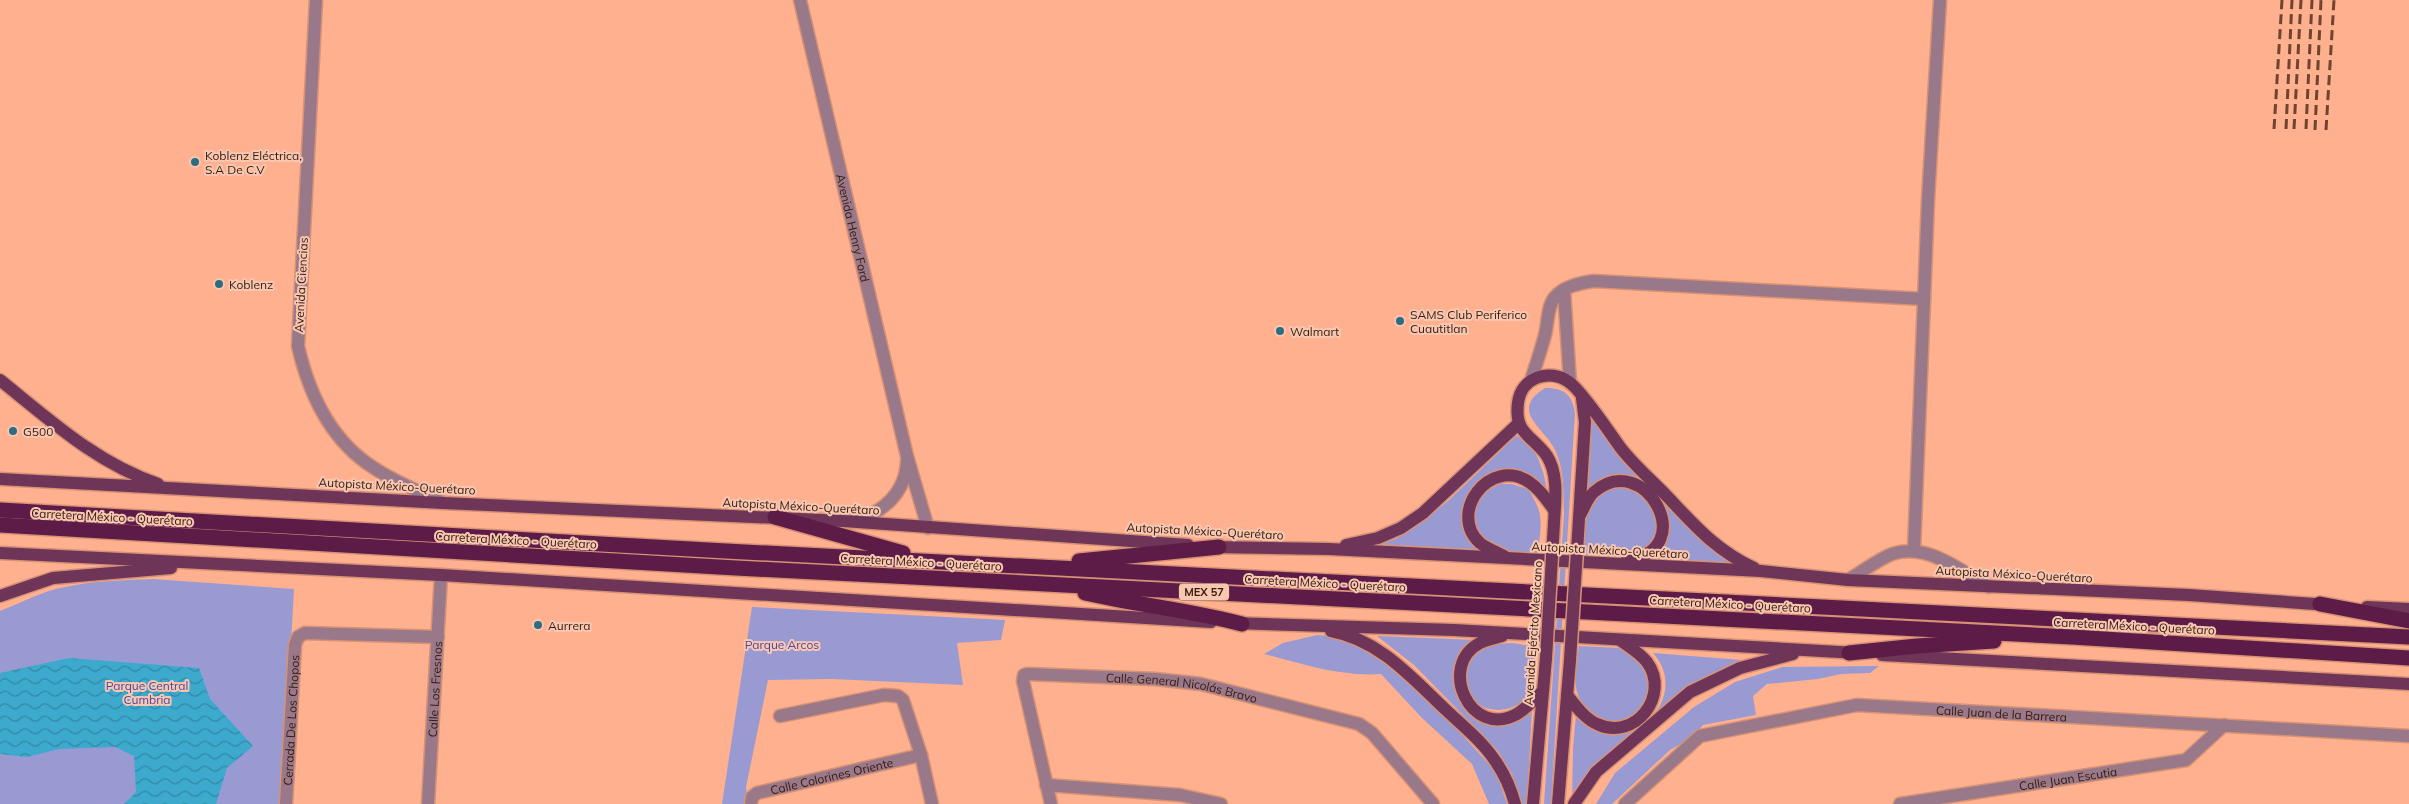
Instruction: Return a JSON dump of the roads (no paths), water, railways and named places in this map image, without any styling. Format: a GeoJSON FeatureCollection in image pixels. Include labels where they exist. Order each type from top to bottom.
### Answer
{"type":"FeatureCollection","features":[{"type":"Feature","properties":{"kind":"highway","name":"Carretera México - Querétaro"},"geometry":{"type":"LineString","coordinates":[[0,510],[706,550],[2409,637]]}},
{"type":"Feature","properties":{"kind":"highway"},"geometry":{"type":"LineString","coordinates":[[775,517],[929,560]]}},
{"type":"Feature","properties":{"kind":"highway","name":"Carretera México - Querétaro"},"geometry":{"type":"LineString","coordinates":[[0,525],[1050,584],[2072,637],[2409,658]]}},
{"type":"Feature","properties":{"kind":"highway"},"geometry":{"type":"LineString","coordinates":[[1048,566],[1091,559],[1219,547]]}},
{"type":"Feature","properties":{"kind":"highway"},"geometry":{"type":"LineString","coordinates":[[1050,584],[1128,603],[1220,618],[1242,624]]}},
{"type":"Feature","properties":{"kind":"highway"},"geometry":{"type":"LineString","coordinates":[[2320,604],[2409,621]]}},
{"type":"Feature","properties":{"kind":"highway"},"geometry":{"type":"LineString","coordinates":[[1849,653],[1917,646],[2072,637]]}},
{"type":"Feature","properties":{"kind":"main road"},"geometry":{"type":"LineString","coordinates":[[1329,549],[1378,538],[1401,528],[1423,513],[1518,424],[1518,400],[1531,380],[1540,376],[1556,375],[1570,383],[1623,451],[1718,549],[1734,559],[1761,571]]}},
{"type":"Feature","properties":{"kind":"main road"},"geometry":{"type":"LineString","coordinates":[[0,380],[65,433],[92,452],[137,476],[178,490]]}},
{"type":"Feature","properties":{"kind":"main road"},"geometry":{"type":"LineString","coordinates":[[1558,804],[1580,515],[1585,422],[1582,398]]}},
{"type":"Feature","properties":{"kind":"main road","name":"Avenida Ejército Mexicano"},"geometry":{"type":"LineString","coordinates":[[1518,424],[1528,438],[1547,456],[1553,471],[1556,489],[1546,658],[1533,804]]}},
{"type":"Feature","properties":{"kind":"main road"},"geometry":{"type":"LineString","coordinates":[[1508,558],[1481,543],[1472,532],[1469,519],[1470,505],[1475,492],[1482,484],[1490,479],[1508,476],[1527,480],[1539,489],[1554,516]]}},
{"type":"Feature","properties":{"kind":"main road","name":"Autopista México-Querétaro"},"geometry":{"type":"LineString","coordinates":[[0,479],[443,503],[775,517],[1219,547],[1329,549],[1761,571],[1848,580],[2189,595],[2409,610]]}},
{"type":"Feature","properties":{"kind":"main road"},"geometry":{"type":"LineString","coordinates":[[1580,515],[1592,493],[1607,484],[1630,483],[1639,486],[1654,498],[1662,514],[1663,523],[1662,532],[1655,549],[1640,559],[1605,563]]}},
{"type":"Feature","properties":{"kind":"main road"},"geometry":{"type":"LineString","coordinates":[[0,554],[223,563],[1242,624],[1509,633],[2409,684]]}},
{"type":"Feature","properties":{"kind":"main road"},"geometry":{"type":"LineString","coordinates":[[0,596],[53,578],[223,563]]}},
{"type":"Feature","properties":{"kind":"main road"},"geometry":{"type":"LineString","coordinates":[[1299,626],[1337,632],[1363,641],[1391,658],[1482,744],[1497,763],[1509,786],[1515,804]]}},
{"type":"Feature","properties":{"kind":"main road"},"geometry":{"type":"LineString","coordinates":[[1509,633],[1479,643],[1465,658],[1460,685],[1466,704],[1481,715],[1498,719],[1517,714],[1543,691]]}},
{"type":"Feature","properties":{"kind":"main road"},"geometry":{"type":"LineString","coordinates":[[1567,695],[1588,718],[1606,728],[1628,726],[1645,714],[1651,704],[1655,684],[1647,662],[1620,640]]}},
{"type":"Feature","properties":{"kind":"main road"},"geometry":{"type":"LineString","coordinates":[[1574,804],[1596,772],[1690,692],[1740,668],[1804,650]]}},
{"type":"Feature","properties":{"kind":"street","name":"Avenida Ciencias"},"geometry":{"type":"LineString","coordinates":[[316,0],[298,346],[305,376],[334,430],[352,452],[374,468],[443,503]]}},
{"type":"Feature","properties":{"kind":"street","name":"Avenida Henry Ford"},"geometry":{"type":"LineString","coordinates":[[800,0],[907,456],[928,528]]}},
{"type":"Feature","properties":{"kind":"street"},"geometry":{"type":"LineString","coordinates":[[1914,550],[1924,299],[1940,0]]}},
{"type":"Feature","properties":{"kind":"street"},"geometry":{"type":"LineString","coordinates":[[1531,380],[1546,334],[1552,302],[1555,296],[1579,284],[1594,281],[1924,299]]}},
{"type":"Feature","properties":{"kind":"street"},"geometry":{"type":"LineString","coordinates":[[1564,290],[1570,383]]}},
{"type":"Feature","properties":{"kind":"street","name":"Avenida Henry Ford"},"geometry":{"type":"LineString","coordinates":[[843,521],[870,516],[892,499],[905,474],[907,456]]}},
{"type":"Feature","properties":{"kind":"street"},"geometry":{"type":"LineString","coordinates":[[1848,580],[1893,554],[1914,550],[1931,554],[1990,586]]}},
{"type":"Feature","properties":{"kind":"street","name":"Calle Los Fresnos"},"geometry":{"type":"LineString","coordinates":[[428,804],[441,575]]}},
{"type":"Feature","properties":{"kind":"street","name":"Cerrada De Los Chopos"},"geometry":{"type":"LineString","coordinates":[[286,804],[295,645],[298,637],[305,633],[438,637]]}},
{"type":"Feature","properties":{"kind":"street","name":"Calle General Nicolás Bravo"},"geometry":{"type":"LineString","coordinates":[[1051,804],[1023,682],[1024,675],[1027,674],[1156,679],[1200,684],[1359,724],[1372,733],[1433,804]]}},
{"type":"Feature","properties":{"kind":"street"},"geometry":{"type":"LineString","coordinates":[[780,716],[892,695],[903,700],[920,755],[932,804]]}},
{"type":"Feature","properties":{"kind":"street","name":"Calle Juan de la Barrera"},"geometry":{"type":"LineString","coordinates":[[1625,804],[1700,736],[1857,705],[2409,736]]}},
{"type":"Feature","properties":{"kind":"street","name":"Calle Juan Escutia"},"geometry":{"type":"LineString","coordinates":[[1901,804],[2186,760],[2224,725]]}},
{"type":"Feature","properties":{"kind":"street","name":"Calle Colorines Oriente"},"geometry":{"type":"LineString","coordinates":[[751,804],[752,797],[757,793],[920,755]]}},
{"type":"Feature","properties":{"kind":"street"},"geometry":{"type":"LineString","coordinates":[[1046,786],[1180,795],[1220,804]]}},
{"type":"Feature","properties":{"kind":"water"},"geometry":{"type":"Polygon","coordinates":[[[69,658],[199,668],[210,699],[253,746],[227,768],[216,804],[124,804],[136,792],[134,756],[115,747],[59,749],[27,757],[0,754],[0,673],[69,658]]]}},
{"type":"Feature","properties":{"kind":"railway"},"geometry":{"type":"LineString","coordinates":[[2274,129],[2282,0]]}},
{"type":"Feature","properties":{"kind":"railway"},"geometry":{"type":"LineString","coordinates":[[2286,129],[2292,0]]}},
{"type":"Feature","properties":{"kind":"railway"},"geometry":{"type":"LineString","coordinates":[[2294,129],[2301,0]]}},
{"type":"Feature","properties":{"kind":"railway"},"geometry":{"type":"LineString","coordinates":[[2306,129],[2312,0]]}},
{"type":"Feature","properties":{"kind":"railway"},"geometry":{"type":"LineString","coordinates":[[2315,130],[2321,0]]}},
{"type":"Feature","properties":{"kind":"railway"},"geometry":{"type":"LineString","coordinates":[[2326,130],[2334,0]]}},
{"type":"Feature","properties":{"kind":"place","name":"Koblenz Eléctrica, S.A De C.V"},"geometry":{"type":"Point","coordinates":[195,162]}},
{"type":"Feature","properties":{"kind":"place","name":"Koblenz"},"geometry":{"type":"Point","coordinates":[219,284]}},
{"type":"Feature","properties":{"kind":"place","name":"SAMS Club Periferico Cuautitlan"},"geometry":{"type":"Point","coordinates":[1400,321]}},
{"type":"Feature","properties":{"kind":"place","name":"Walmart"},"geometry":{"type":"Point","coordinates":[1280,331]}},
{"type":"Feature","properties":{"kind":"place","name":"G500"},"geometry":{"type":"Point","coordinates":[13,431]}},
{"type":"Feature","properties":{"kind":"place","name":"Aurrera"},"geometry":{"type":"Point","coordinates":[538,625]}},
{"type":"Feature","properties":{"kind":"park label","name":"Parque Arcos"},"geometry":{"type":"Point","coordinates":[782,644]}},
{"type":"Feature","properties":{"kind":"park label","name":"Parque Central Cumbria"},"geometry":{"type":"Point","coordinates":[147,692]}}]}
